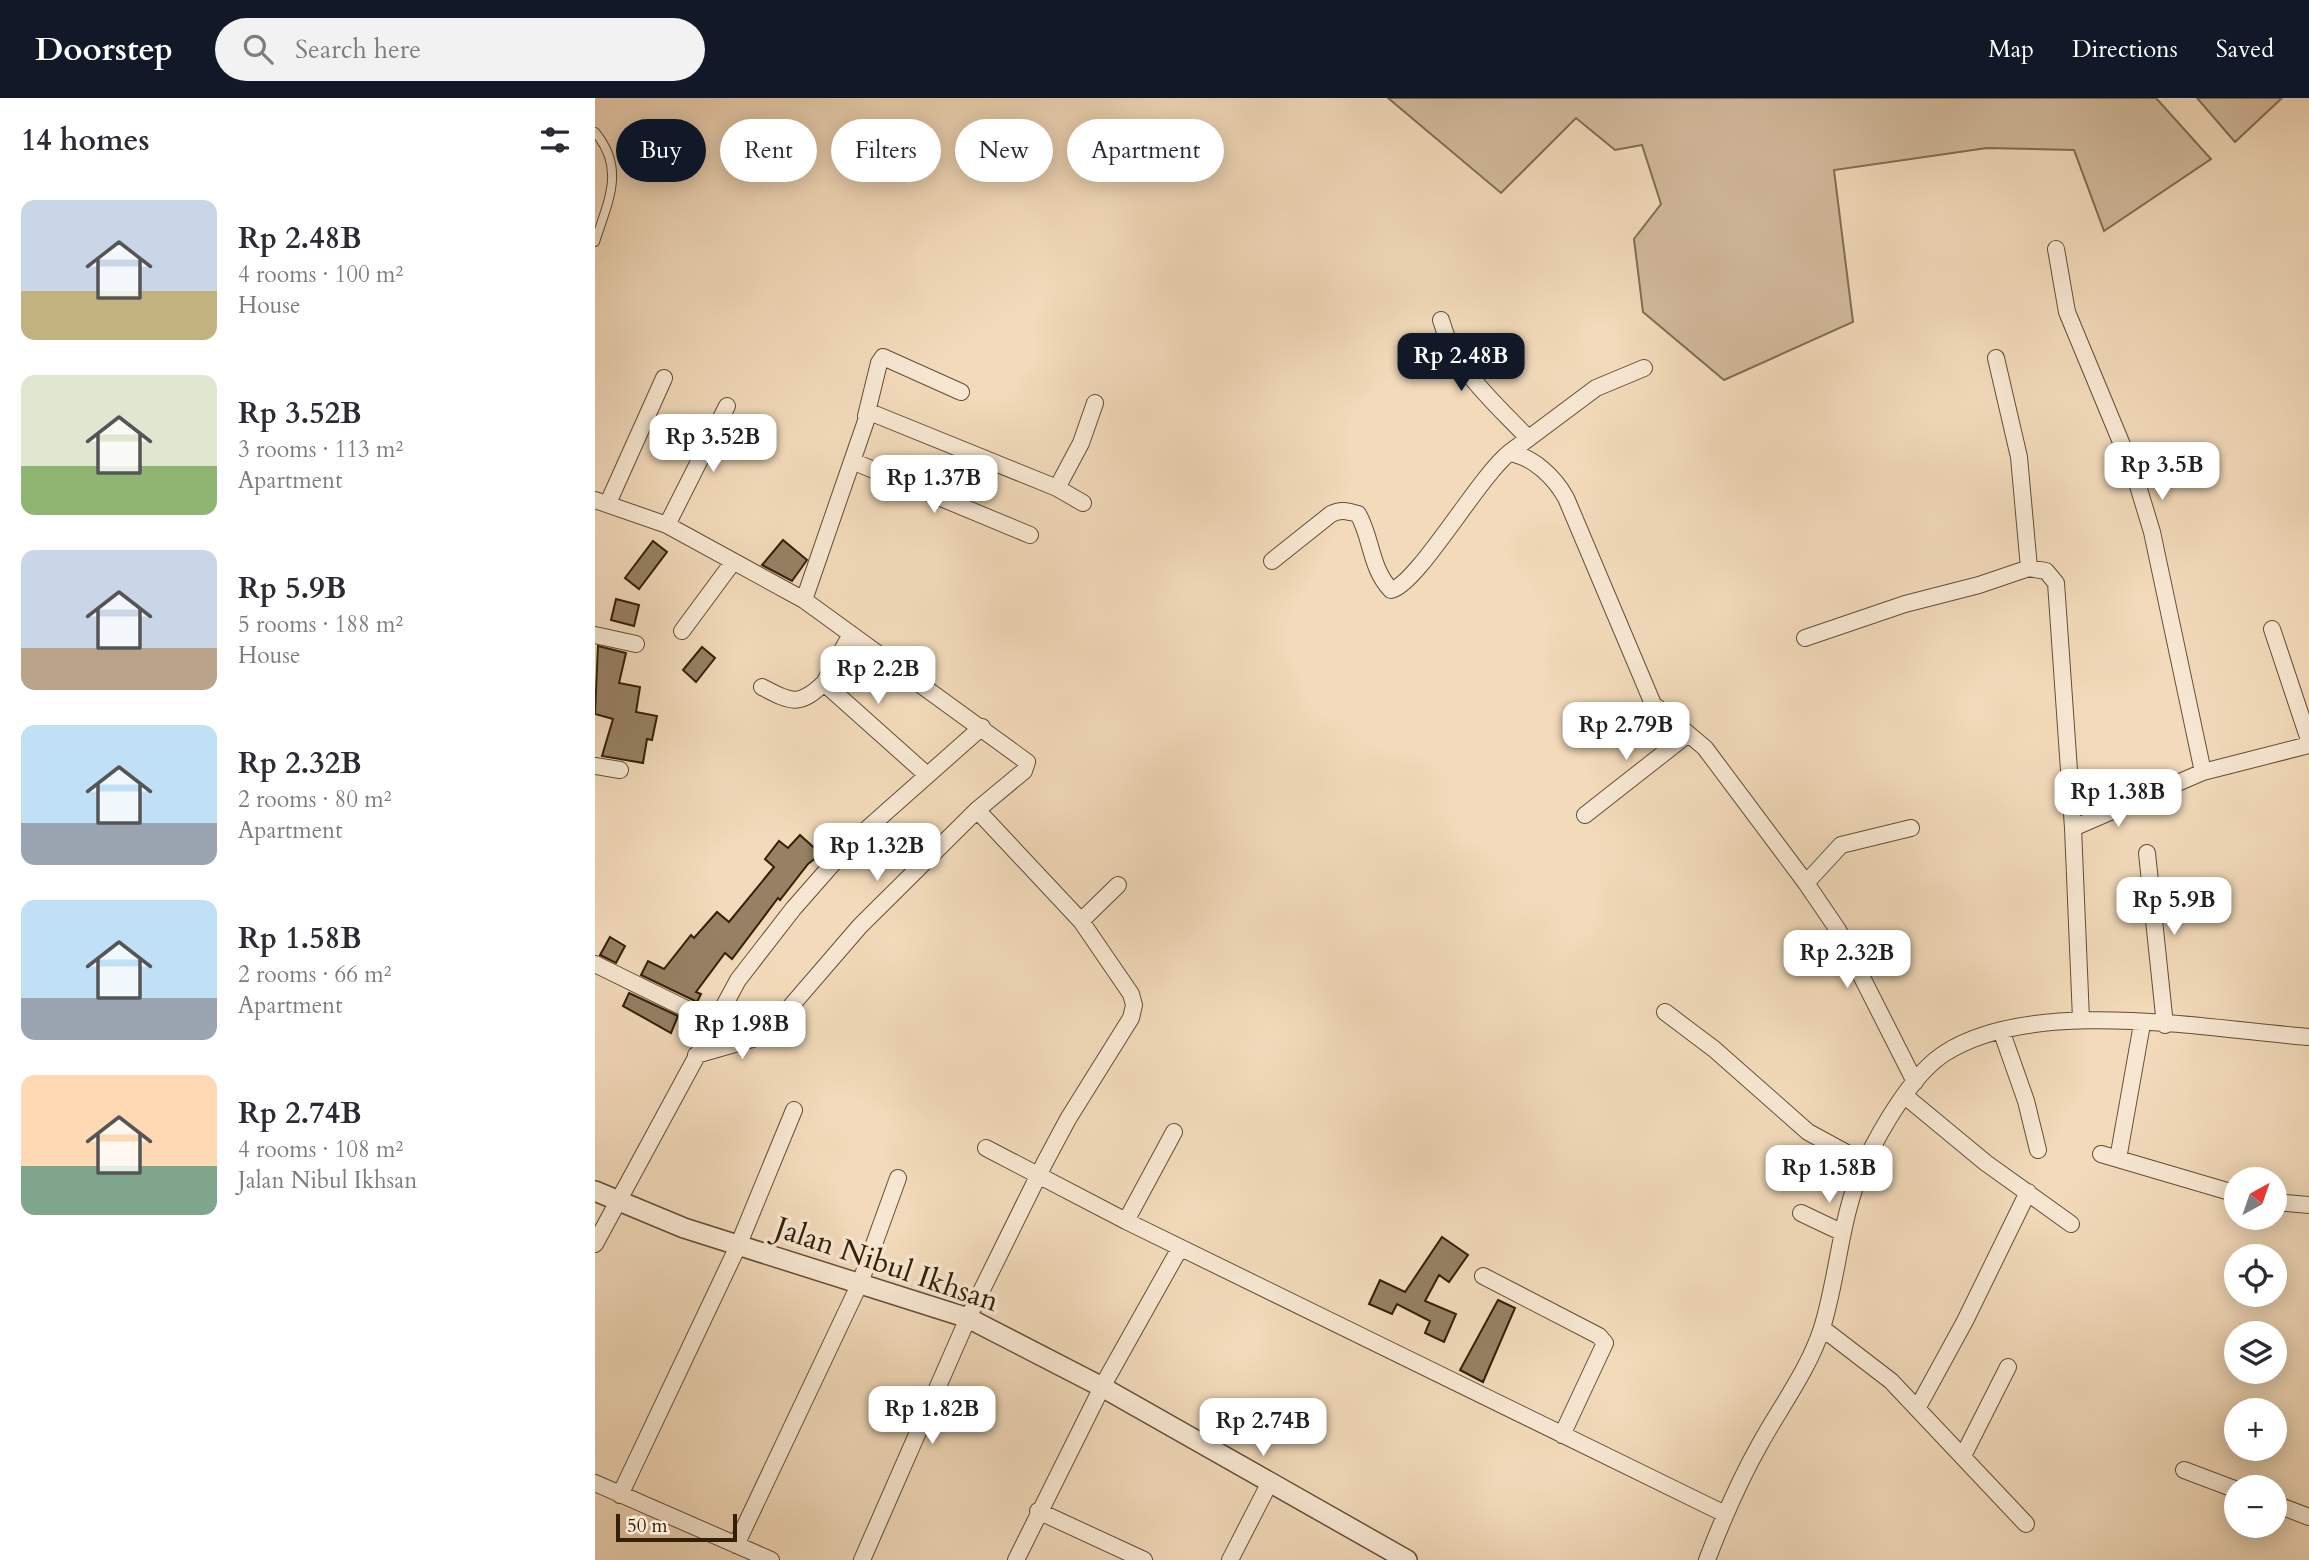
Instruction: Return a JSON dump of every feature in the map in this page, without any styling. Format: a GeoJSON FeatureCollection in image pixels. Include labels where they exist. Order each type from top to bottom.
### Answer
{"type":"FeatureCollection","features":[{"type":"Feature","properties":{"kind":"street"},"geometry":{"type":"LineString","coordinates":[[2056,249],[2067,312],[2135,476],[2152,532],[2203,772]]}},
{"type":"Feature","properties":{"kind":"street"},"geometry":{"type":"LineString","coordinates":[[1441,320],[1447,342],[1459,363],[1528,438]]}},
{"type":"Feature","properties":{"kind":"street"},"geometry":{"type":"LineString","coordinates":[[804,600],[852,461],[879,363],[883,357],[961,392]]}},
{"type":"Feature","properties":{"kind":"street"},"geometry":{"type":"LineString","coordinates":[[1996,358],[2019,457],[2029,568]]}},
{"type":"Feature","properties":{"kind":"street"},"geometry":{"type":"LineString","coordinates":[[1272,561],[1331,514],[1340,510],[1350,512],[1358,514],[1362,520],[1370,552],[1382,580],[1391,590],[1399,588],[1430,554],[1468,498],[1509,453],[1596,388],[1644,368]]}},
{"type":"Feature","properties":{"kind":"street"},"geometry":{"type":"LineString","coordinates":[[664,378],[601,502],[667,525],[804,600],[982,727],[1024,759],[1027,767],[977,810],[860,926],[766,1035],[696,1055]]}},
{"type":"Feature","properties":{"kind":"street"},"geometry":{"type":"LineString","coordinates":[[1057,488],[1081,443],[1095,403]]}},
{"type":"Feature","properties":{"kind":"street"},"geometry":{"type":"LineString","coordinates":[[667,525],[727,406]]}},
{"type":"Feature","properties":{"kind":"street"},"geometry":{"type":"LineString","coordinates":[[866,416],[872,413],[1057,488],[1083,503]]}},
{"type":"Feature","properties":{"kind":"street"},"geometry":{"type":"LineString","coordinates":[[1509,453],[1528,459],[1559,486],[1599,572],[1653,704],[1705,748],[1806,883],[1838,930],[1915,1082]]}},
{"type":"Feature","properties":{"kind":"street"},"geometry":{"type":"LineString","coordinates":[[852,461],[1030,535]]}},
{"type":"Feature","properties":{"kind":"street"},"geometry":{"type":"LineString","coordinates":[[682,631],[733,562]]}},
{"type":"Feature","properties":{"kind":"street"},"geometry":{"type":"LineString","coordinates":[[1805,638],[1905,604],[1979,585],[2029,568],[2046,571],[2056,583],[2073,828],[2081,1019]]}},
{"type":"Feature","properties":{"kind":"street"},"geometry":{"type":"LineString","coordinates":[[2073,828],[2203,772],[2309,742],[2272,629]]}},
{"type":"Feature","properties":{"kind":"street"},"geometry":{"type":"LineString","coordinates":[[762,687],[798,701],[807,699],[824,683],[851,634]]}},
{"type":"Feature","properties":{"kind":"street"},"geometry":{"type":"LineString","coordinates":[[595,635],[636,644]]}},
{"type":"Feature","properties":{"kind":"street"},"geometry":{"type":"LineString","coordinates":[[824,683],[927,775]]}},
{"type":"Feature","properties":{"kind":"street"},"geometry":{"type":"LineString","coordinates":[[595,1244],[738,980],[793,909],[850,844],[982,727]]}},
{"type":"Feature","properties":{"kind":"street"},"geometry":{"type":"LineString","coordinates":[[1585,815],[1687,735]]}},
{"type":"Feature","properties":{"kind":"street"},"geometry":{"type":"LineString","coordinates":[[595,766],[620,771]]}},
{"type":"Feature","properties":{"kind":"street"},"geometry":{"type":"LineString","coordinates":[[862,1560],[968,1318],[1067,1119],[1131,1018],[1134,1005],[1131,994],[1081,921],[977,810]]}},
{"type":"Feature","properties":{"kind":"street"},"geometry":{"type":"LineString","coordinates":[[1806,883],[1841,845],[1911,828]]}},
{"type":"Feature","properties":{"kind":"street"},"geometry":{"type":"LineString","coordinates":[[2147,853],[2165,1025]]}},
{"type":"Feature","properties":{"kind":"street"},"geometry":{"type":"LineString","coordinates":[[1081,921],[1118,885]]}},
{"type":"Feature","properties":{"kind":"street"},"geometry":{"type":"LineString","coordinates":[[595,964],[713,1022]]}},
{"type":"Feature","properties":{"kind":"street"},"geometry":{"type":"LineString","coordinates":[[1665,1012],[1714,1049],[1808,1132],[1865,1163]]}},
{"type":"Feature","properties":{"kind":"street"},"geometry":{"type":"LineString","coordinates":[[1707,1560],[1725,1514],[1759,1446],[1807,1363],[1822,1328],[1841,1232],[1865,1163],[1915,1082],[1943,1054],[1968,1040],[2001,1030],[2081,1019],[2309,1037]]}},
{"type":"Feature","properties":{"kind":"street"},"geometry":{"type":"LineString","coordinates":[[2118,1159],[2142,1024]]}},
{"type":"Feature","properties":{"kind":"street"},"geometry":{"type":"LineString","coordinates":[[2001,1030],[2026,1101],[2038,1150]]}},
{"type":"Feature","properties":{"kind":"street"},"geometry":{"type":"LineString","coordinates":[[1905,1096],[1986,1163],[2071,1224]]}},
{"type":"Feature","properties":{"kind":"street"},"geometry":{"type":"LineString","coordinates":[[621,1494],[738,1246],[794,1110]]}},
{"type":"Feature","properties":{"kind":"street"},"geometry":{"type":"LineString","coordinates":[[1126,1222],[1174,1132]]}},
{"type":"Feature","properties":{"kind":"street"},"geometry":{"type":"LineString","coordinates":[[986,1148],[1126,1222],[1725,1514]]}},
{"type":"Feature","properties":{"kind":"street"},"geometry":{"type":"LineString","coordinates":[[2101,1154],[2224,1190]]}},
{"type":"Feature","properties":{"kind":"street"},"geometry":{"type":"LineString","coordinates":[[736,1545],[860,1283],[898,1178]]}},
{"type":"Feature","properties":{"kind":"street","name":"Jalan Nibul Ikhsan"},"geometry":{"type":"LineString","coordinates":[[595,1191],[738,1246],[968,1318],[1102,1387],[1407,1560]]}},
{"type":"Feature","properties":{"kind":"street"},"geometry":{"type":"LineString","coordinates":[[1918,1407],[1965,1321],[2028,1192]]}},
{"type":"Feature","properties":{"kind":"street"},"geometry":{"type":"LineString","coordinates":[[2287,1203],[2309,1205]]}},
{"type":"Feature","properties":{"kind":"street"},"geometry":{"type":"LineString","coordinates":[[1801,1213],[1841,1232]]}},
{"type":"Feature","properties":{"kind":"street"},"geometry":{"type":"LineString","coordinates":[[1016,1560],[1038,1511],[1102,1387],[1180,1248]]}},
{"type":"Feature","properties":{"kind":"street"},"geometry":{"type":"LineString","coordinates":[[1483,1276],[1599,1336],[1605,1343],[1562,1435]]}},
{"type":"Feature","properties":{"kind":"street"},"geometry":{"type":"LineString","coordinates":[[1822,1328],[1855,1350],[1918,1407],[2026,1524]]}},
{"type":"Feature","properties":{"kind":"street"},"geometry":{"type":"LineString","coordinates":[[1963,1456],[2008,1367]]}},
{"type":"Feature","properties":{"kind":"street"},"geometry":{"type":"LineString","coordinates":[[2184,1470],[2224,1485]]}},
{"type":"Feature","properties":{"kind":"street"},"geometry":{"type":"LineString","coordinates":[[595,1483],[771,1560]]}},
{"type":"Feature","properties":{"kind":"street"},"geometry":{"type":"LineString","coordinates":[[1230,1560],[1269,1484]]}},
{"type":"Feature","properties":{"kind":"street"},"geometry":{"type":"LineString","coordinates":[[2287,1509],[2309,1517]]}},
{"type":"Feature","properties":{"kind":"street"},"geometry":{"type":"LineString","coordinates":[[1038,1511],[1144,1560]]}},
{"type":"Feature","properties":{"kind":"lane"},"geometry":{"type":"LineString","coordinates":[[595,132],[608,148],[614,165],[610,194],[595,242]]}},
{"type":"Feature","properties":{"kind":"shaded area"},"geometry":{"type":"Polygon","coordinates":[[[1388,98],[2156,98],[2211,159],[2104,231],[2074,150],[1987,148],[1834,170],[1853,322],[1724,380],[1643,312],[1634,239],[1661,204],[1642,145],[1615,150],[1576,118],[1501,193],[1388,98]]]}},
{"type":"Feature","properties":{"kind":"shaded area"},"geometry":{"type":"Polygon","coordinates":[[[2197,98],[2282,98],[2235,142],[2197,98]]]}},
{"type":"Feature","properties":{"kind":"building"},"geometry":{"type":"Polygon","coordinates":[[[783,540],[807,560],[792,581],[762,565],[783,540]]]}},
{"type":"Feature","properties":{"kind":"building"},"geometry":{"type":"Polygon","coordinates":[[[653,541],[667,552],[639,589],[625,578],[653,541]]]}},
{"type":"Feature","properties":{"kind":"building"},"geometry":{"type":"Polygon","coordinates":[[[616,599],[639,605],[634,626],[611,620],[616,599]]]}},
{"type":"Feature","properties":{"kind":"building"},"geometry":{"type":"Polygon","coordinates":[[[598,646],[626,653],[619,683],[640,687],[636,712],[657,716],[652,740],[647,739],[643,763],[602,756],[613,719],[595,714],[598,646]]]}},
{"type":"Feature","properties":{"kind":"building"},"geometry":{"type":"Polygon","coordinates":[[[702,647],[715,658],[696,682],[683,670],[702,647]]]}},
{"type":"Feature","properties":{"kind":"building"},"geometry":{"type":"Polygon","coordinates":[[[800,835],[821,854],[808,864],[780,900],[778,898],[732,959],[725,953],[696,992],[701,994],[697,1002],[641,975],[648,961],[664,969],[691,935],[694,938],[717,912],[729,922],[774,867],[765,859],[779,841],[788,848],[800,835]]]}},
{"type":"Feature","properties":{"kind":"building"},"geometry":{"type":"Polygon","coordinates":[[[610,937],[625,946],[616,963],[600,955],[610,937]]]}},
{"type":"Feature","properties":{"kind":"building"},"geometry":{"type":"Polygon","coordinates":[[[629,993],[678,1016],[671,1033],[623,1006],[629,993]]]}},
{"type":"Feature","properties":{"kind":"building"},"geometry":{"type":"Polygon","coordinates":[[[1442,1237],[1468,1255],[1449,1282],[1439,1275],[1425,1301],[1456,1314],[1444,1342],[1425,1333],[1430,1321],[1397,1304],[1392,1314],[1369,1304],[1380,1280],[1405,1292],[1442,1237]]]}},
{"type":"Feature","properties":{"kind":"building"},"geometry":{"type":"Polygon","coordinates":[[[1498,1300],[1515,1308],[1483,1382],[1460,1370],[1498,1300]]]}}]}
